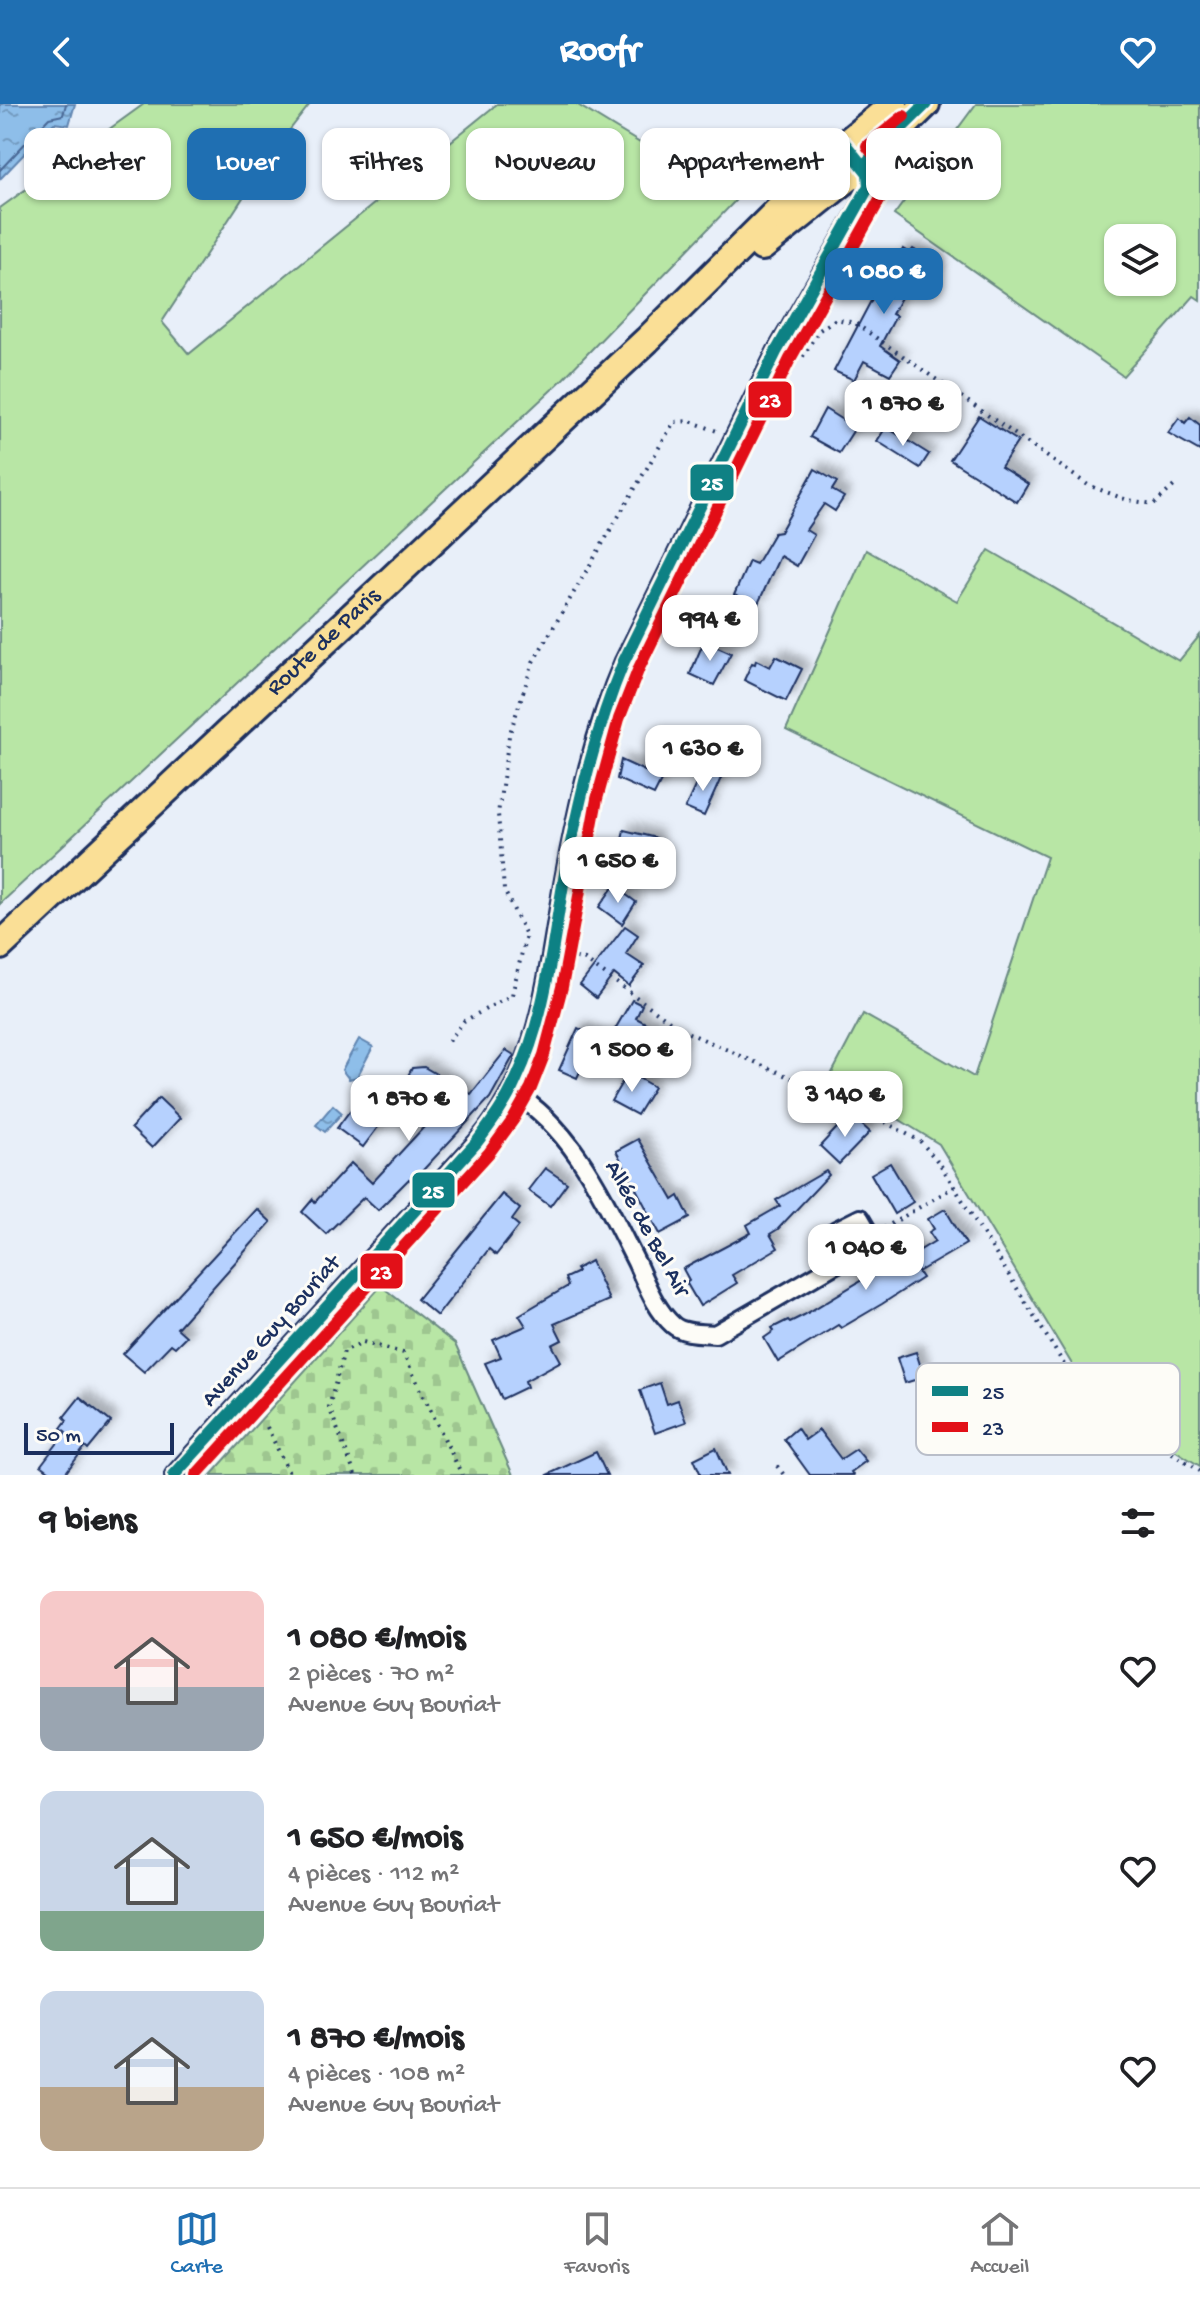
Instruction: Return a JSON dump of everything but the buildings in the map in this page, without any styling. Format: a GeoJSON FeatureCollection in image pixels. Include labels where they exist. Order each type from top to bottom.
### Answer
{"type":"FeatureCollection","features":[{"type":"Feature","properties":{"kind":"main road","name":"Route de Paris"},"geometry":{"type":"LineString","coordinates":[[850,140],[894,104]]}},
{"type":"Feature","properties":{"kind":"main road","name":"Route de Paris"},"geometry":{"type":"LineString","coordinates":[[647,340],[863,166],[926,104]]}},
{"type":"Feature","properties":{"kind":"main road","name":"Route de Paris"},"geometry":{"type":"LineString","coordinates":[[0,946],[647,340],[788,200]]}},
{"type":"Feature","properties":{"kind":"street"},"geometry":{"type":"LineString","coordinates":[[850,150],[863,166]]}},
{"type":"Feature","properties":{"kind":"street","name":"Avenue Guy Bouriat"},"geometry":{"type":"LineString","coordinates":[[174,1475],[477,1142],[511,1091],[529,1053],[546,995],[571,843],[607,701],[776,352],[862,203],[869,186],[868,173],[863,166]]}},
{"type":"Feature","properties":{"kind":"street","name":"Allée de Bel Air"},"geometry":{"type":"LineString","coordinates":[[511,1091],[562,1135],[591,1173],[657,1305],[675,1327],[694,1333],[715,1334],[874,1242],[871,1236]]}},
{"type":"Feature","properties":{"kind":"street"},"geometry":{"type":"LineString","coordinates":[[841,1261],[836,1230],[860,1218],[871,1236]]}},
{"type":"Feature","properties":{"kind":"path"},"geometry":{"type":"LineString","coordinates":[[776,352],[795,361],[802,358],[818,331],[836,319],[855,323],[1088,485],[1127,500],[1154,504],[1174,486]]}},
{"type":"Feature","properties":{"kind":"path"},"geometry":{"type":"LineString","coordinates":[[449,1041],[464,1021],[512,995],[526,935],[504,890],[498,814],[509,736],[533,662],[674,422],[690,421],[734,438]]}},
{"type":"Feature","properties":{"kind":"path"},"geometry":{"type":"LineString","coordinates":[[564,955],[585,960],[682,1030],[855,1106],[920,1141],[940,1164],[1063,1363]]}},
{"type":"Feature","properties":{"kind":"path"},"geometry":{"type":"LineString","coordinates":[[871,1236],[954,1187]]}},
{"type":"Feature","properties":{"kind":"path"},"geometry":{"type":"LineString","coordinates":[[355,1475],[329,1407],[344,1351],[363,1342],[403,1353],[462,1475]]}},
{"type":"Feature","properties":{"kind":"path"},"geometry":{"type":"LineString","coordinates":[[267,1427],[290,1475]]}},
{"type":"Feature","properties":{"kind":"path"},"geometry":{"type":"LineString","coordinates":[[1175,1455],[1200,1471]]}},
{"type":"Feature","properties":{"kind":"path"},"geometry":{"type":"LineString","coordinates":[[777,1466],[784,1475]]}},
{"type":"Feature","properties":{"kind":"green space"},"geometry":{"type":"Polygon","coordinates":[[[144,104],[310,104],[291,128],[187,128],[187,200],[241,200],[162,322],[189,354],[379,200],[450,200],[450,142],[466,129],[466,200],[624,200],[624,133],[640,143],[640,200],[735,201],[561,381],[0,904],[0,208],[24,191],[24,200],[171,200],[171,128],[111,128],[144,104]]]}},
{"type":"Feature","properties":{"kind":"green space"},"geometry":{"type":"Polygon","coordinates":[[[497,104],[576,104],[615,128],[467,128],[497,104]]]}},
{"type":"Feature","properties":{"kind":"green space"},"geometry":{"type":"Polygon","coordinates":[[[976,104],[1200,104],[1200,300],[1194,296],[1123,376],[894,215],[905,200],[1001,200],[1001,128],[958,128],[976,104]]]}},
{"type":"Feature","properties":{"kind":"green space"},"geometry":{"type":"Polygon","coordinates":[[[866,550],[957,601],[989,550],[1179,661],[1200,635],[1200,1466],[1180,1453],[1180,1363],[1071,1363],[939,1144],[830,1077],[863,1014],[974,1077],[1047,857],[786,730],[866,550]]]}},
{"type":"Feature","properties":{"kind":"green space"},"geometry":{"type":"Polygon","coordinates":[[[381,1286],[455,1344],[513,1475],[211,1475],[381,1286]]]}},
{"type":"Feature","properties":{"kind":"water"},"geometry":{"type":"Polygon","coordinates":[[[0,104],[75,104],[69,125],[54,123],[49,128],[24,128],[24,154],[0,179],[0,104]]]}},
{"type":"Feature","properties":{"kind":"water"},"geometry":{"type":"Polygon","coordinates":[[[359,1039],[373,1047],[357,1077],[349,1079],[342,1070],[359,1039]]]}},
{"type":"Feature","properties":{"kind":"water"},"geometry":{"type":"Polygon","coordinates":[[[333,1105],[342,1113],[325,1132],[316,1125],[333,1105]]]}},
{"type":"Feature","properties":{"kind":"transit line","name":"25"},"geometry":{"type":"LineString","coordinates":[[863,166],[926,104]]}},
{"type":"Feature","properties":{"kind":"transit line","name":"23"},"geometry":{"type":"LineString","coordinates":[[196,1475],[489,1153],[531,1088],[544,1055],[562,987],[597,799],[619,719],[639,668],[790,359],[884,192],[883,167],[867,146],[904,116]]}},
{"type":"Feature","properties":{"kind":"transit line","name":"25"},"geometry":{"type":"LineString","coordinates":[[174,1475],[477,1142],[512,1088],[526,1056],[541,1006],[575,823],[588,768],[614,687],[776,352],[869,186],[868,173],[850,150]]}}]}
